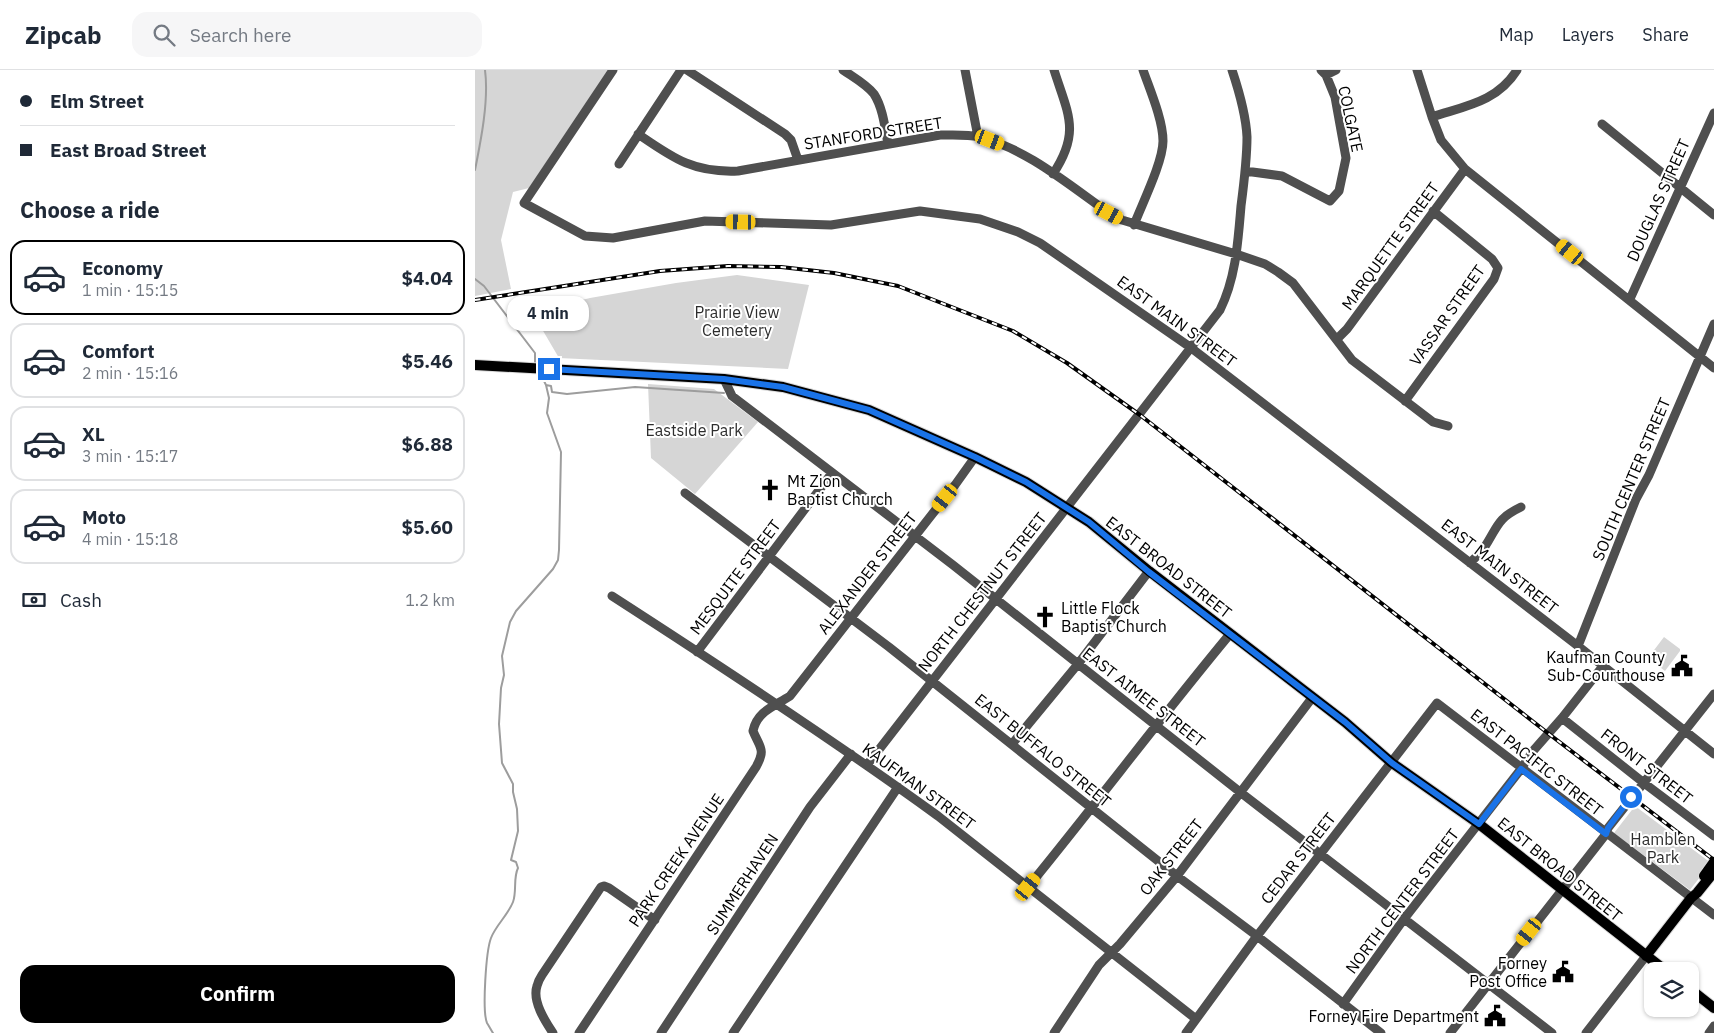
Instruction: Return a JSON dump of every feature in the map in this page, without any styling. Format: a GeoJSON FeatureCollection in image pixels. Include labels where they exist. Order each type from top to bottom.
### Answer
{"type":"FeatureCollection","features":[{"type":"Feature","properties":{"kind":"main road","name":"EAST BROAD STREET"},"geometry":{"type":"LineString","coordinates":[[475,365],[724,379],[783,387],[869,410],[1026,482],[1089,522],[1149,572],[1345,722],[1392,763],[1479,824],[1654,962]]}},
{"type":"Feature","properties":{"kind":"main road"},"geometry":{"type":"LineString","coordinates":[[1691,898],[1692,891],[1714,862]]}},
{"type":"Feature","properties":{"kind":"main road"},"geometry":{"type":"LineString","coordinates":[[1646,956],[1691,898],[1714,872]]}},
{"type":"Feature","properties":{"kind":"main road"},"geometry":{"type":"LineString","coordinates":[[1699,996],[1714,1008]]}},
{"type":"Feature","properties":{"kind":"street","name":"EAST MAIN STREET"},"geometry":{"type":"LineString","coordinates":[[613,70],[524,203],[585,236],[613,238],[705,221],[831,225],[919,211],[979,219],[1018,232],[1040,244],[1190,347],[1578,646],[1714,754]]}},
{"type":"Feature","properties":{"kind":"street"},"geometry":{"type":"LineString","coordinates":[[619,164],[681,70]]}},
{"type":"Feature","properties":{"kind":"street"},"geometry":{"type":"LineString","coordinates":[[687,70],[785,134],[791,140],[798,160]]}},
{"type":"Feature","properties":{"kind":"street"},"geometry":{"type":"LineString","coordinates":[[843,70],[863,83],[874,95],[881,112],[888,144]]}},
{"type":"Feature","properties":{"kind":"street"},"geometry":{"type":"LineString","coordinates":[[965,70],[978,137]]}},
{"type":"Feature","properties":{"kind":"street"},"geometry":{"type":"LineString","coordinates":[[1053,174],[1068,148],[1070,136],[1069,121],[1054,70]]}},
{"type":"Feature","properties":{"kind":"street"},"geometry":{"type":"LineString","coordinates":[[1134,225],[1159,161],[1163,140],[1161,127],[1143,70]]}},
{"type":"Feature","properties":{"kind":"street","name":"NORTH CHESTNUT STREET"},"geometry":{"type":"LineString","coordinates":[[867,765],[1220,310],[1228,294],[1236,254],[1247,136],[1240,95],[1232,70]]}},
{"type":"Feature","properties":{"kind":"street"},"geometry":{"type":"LineString","coordinates":[[1323,72],[1336,70]]}},
{"type":"Feature","properties":{"kind":"street"},"geometry":{"type":"LineString","coordinates":[[1417,70],[1441,140],[1465,169],[1714,368]]}},
{"type":"Feature","properties":{"kind":"street"},"geometry":{"type":"LineString","coordinates":[[1432,118],[1489,98],[1502,89],[1517,70]]}},
{"type":"Feature","properties":{"kind":"street","name":"COLGATE"},"geometry":{"type":"LineString","coordinates":[[1245,170],[1282,176],[1330,200],[1339,191],[1346,158],[1335,97],[1323,72]]}},
{"type":"Feature","properties":{"kind":"street","name":"DOUGLAS STREET"},"geometry":{"type":"LineString","coordinates":[[1630,299],[1714,113]]}},
{"type":"Feature","properties":{"kind":"street"},"geometry":{"type":"LineString","coordinates":[[1602,124],[1714,214]]}},
{"type":"Feature","properties":{"kind":"street","name":"STANFORD STREET"},"geometry":{"type":"LineString","coordinates":[[638,134],[687,164],[706,170],[722,172],[940,136],[978,137],[1009,148],[1026,156],[1109,213],[1134,225],[1236,254],[1265,264],[1278,272],[1293,283],[1353,360],[1433,422],[1449,426]]}},
{"type":"Feature","properties":{"kind":"street","name":"MARQUETTE STREET"},"geometry":{"type":"LineString","coordinates":[[1337,339],[1347,329],[1465,169]]}},
{"type":"Feature","properties":{"kind":"street","name":"VASSAR STREET"},"geometry":{"type":"LineString","coordinates":[[1405,401],[1494,279],[1498,268],[1492,259],[1433,211]]}},
{"type":"Feature","properties":{"kind":"street","name":"SOUTH CENTER STREET"},"geometry":{"type":"LineString","coordinates":[[1578,646],[1636,499],[1649,475],[1714,324]]}},
{"type":"Feature","properties":{"kind":"street","name":"EAST AIMEE STREET"},"geometry":{"type":"LineString","coordinates":[[724,379],[732,396],[915,536],[1319,854],[1552,1033]]}},
{"type":"Feature","properties":{"kind":"street","name":"ALEXANDER STREET"},"geometry":{"type":"LineString","coordinates":[[777,704],[790,696],[975,457]]}},
{"type":"Feature","properties":{"kind":"street","name":"MESQUITE STREET"},"geometry":{"type":"LineString","coordinates":[[697,652],[832,473]]}},
{"type":"Feature","properties":{"kind":"street","name":"EAST BUFFALO STREET"},"geometry":{"type":"LineString","coordinates":[[685,493],[851,618],[1177,876],[1381,1033]]}},
{"type":"Feature","properties":{"kind":"street"},"geometry":{"type":"LineString","coordinates":[[1471,563],[1483,548],[1497,524],[1511,512],[1521,507]]}},
{"type":"Feature","properties":{"kind":"street"},"geometry":{"type":"LineString","coordinates":[[1012,744],[1078,664],[1149,572]]}},
{"type":"Feature","properties":{"kind":"street","name":"KAUFMAN STREET"},"geometry":{"type":"LineString","coordinates":[[612,596],[777,704],[938,816],[1195,1019]]}},
{"type":"Feature","properties":{"kind":"street"},"geometry":{"type":"LineString","coordinates":[[1028,887],[1092,809],[1155,725],[1230,634]]}},
{"type":"Feature","properties":{"kind":"street"},"geometry":{"type":"LineString","coordinates":[[1562,718],[1603,666]]}},
{"type":"Feature","properties":{"kind":"street"},"geometry":{"type":"LineString","coordinates":[[1450,1033],[1606,834],[1608,828],[1631,797],[1714,694]]}},
{"type":"Feature","properties":{"kind":"street","name":"OAK STREET"},"geometry":{"type":"LineString","coordinates":[[1054,1033],[1099,965],[1112,953],[1177,876],[1312,698]]}},
{"type":"Feature","properties":{"kind":"street","name":"CEDAR STREET"},"geometry":{"type":"LineString","coordinates":[[1186,1033],[1319,854],[1437,703]]}},
{"type":"Feature","properties":{"kind":"street","name":"EAST PACIFIC STREET"},"geometry":{"type":"LineString","coordinates":[[1437,703],[1714,915]]}},
{"type":"Feature","properties":{"kind":"street","name":"PARK CREEK AVENUE"},"geometry":{"type":"LineString","coordinates":[[579,1033],[756,767],[761,758],[762,750],[753,731],[755,725],[767,709],[777,704]]}},
{"type":"Feature","properties":{"kind":"street","name":"NORTH CENTER STREET"},"geometry":{"type":"LineString","coordinates":[[1343,1004],[1404,919],[1521,769],[1529,765],[1562,718]]}},
{"type":"Feature","properties":{"kind":"street","name":"FRONT STREET"},"geometry":{"type":"LineString","coordinates":[[1562,718],[1714,836]]}},
{"type":"Feature","properties":{"kind":"street","name":"SUMMERHAVEN"},"geometry":{"type":"LineString","coordinates":[[661,1033],[810,807],[851,754]]}},
{"type":"Feature","properties":{"kind":"street"},"geometry":{"type":"LineString","coordinates":[[733,1033],[898,787]]}},
{"type":"Feature","properties":{"kind":"street"},"geometry":{"type":"LineString","coordinates":[[553,1033],[541,1013],[536,988],[542,975],[601,887],[609,888],[655,920]]}},
{"type":"Feature","properties":{"kind":"street"},"geometry":{"type":"LineString","coordinates":[[1586,1033],[1646,956]]}},
{"type":"Feature","properties":{"kind":"street"},"geometry":{"type":"LineString","coordinates":[[1709,1033],[1714,1026]]}},
{"type":"Feature","properties":{"kind":"green space"},"geometry":{"type":"Polygon","coordinates":[[[475,70],[608,70],[529,188],[513,192],[501,240],[511,289],[475,296],[475,70]]]}},
{"type":"Feature","properties":{"kind":"green space","name":"Prairie View Cemetery"},"geometry":{"type":"Polygon","coordinates":[[[737,275],[809,285],[788,369],[559,358],[532,312],[590,298],[676,283],[737,275]]]}},
{"type":"Feature","properties":{"kind":"green space","name":"Eastside Park"},"geometry":{"type":"Polygon","coordinates":[[[648,384],[714,389],[758,422],[695,494],[651,458],[648,384]]]}},
{"type":"Feature","properties":{"kind":"green space"},"geometry":{"type":"Polygon","coordinates":[[[1664,637],[1680,649],[1665,671],[1648,658],[1664,637]]]}},
{"type":"Feature","properties":{"kind":"green space","name":"Hamblen Park"},"geometry":{"type":"Polygon","coordinates":[[[1635,806],[1711,863],[1690,890],[1614,833],[1635,806]]]}},
{"type":"Feature","properties":{"kind":"waterway"},"geometry":{"type":"LineString","coordinates":[[475,170],[485,107],[485,70]]}},
{"type":"Feature","properties":{"kind":"waterway"},"geometry":{"type":"LineString","coordinates":[[475,279],[484,286],[535,353],[535,364]]}},
{"type":"Feature","properties":{"kind":"waterway"},"geometry":{"type":"LineString","coordinates":[[493,1033],[487,1023],[485,1006],[485,981],[489,945],[493,933],[513,902],[518,868],[516,862],[511,860],[518,831],[517,809],[513,784],[502,763],[499,724],[501,688],[504,675],[502,656],[510,622],[516,611],[553,569],[558,560],[559,550],[561,452],[547,413],[549,398],[546,385],[540,373]]}},
{"type":"Feature","properties":{"kind":"waterway"},"geometry":{"type":"LineString","coordinates":[[546,385],[551,386],[552,392],[567,394],[635,387],[724,393]]}},
{"type":"Feature","properties":{"kind":"railway"},"geometry":{"type":"LineString","coordinates":[[475,300],[660,271],[728,266],[781,267],[834,273],[898,286],[1013,331],[1067,363],[1140,415],[1549,734],[1714,860]]}},
{"type":"Feature","properties":{"kind":"place","name":"Mt Zion Baptist Church"},"geometry":{"type":"Point","coordinates":[770,490]}},
{"type":"Feature","properties":{"kind":"place","name":"Little Flock Baptist Church"},"geometry":{"type":"Point","coordinates":[1045,617]}},
{"type":"Feature","properties":{"kind":"place","name":"Kaufman County Sub-Courthouse"},"geometry":{"type":"Point","coordinates":[1682,666]}},
{"type":"Feature","properties":{"kind":"place","name":"Forney Post Office"},"geometry":{"type":"Point","coordinates":[1563,972]}},
{"type":"Feature","properties":{"kind":"place","name":"Forney Fire Department"},"geometry":{"type":"Point","coordinates":[1495,1016]}},
{"type":"Feature","properties":{"kind":"route"},"geometry":{"type":"LineString","coordinates":[[549,369],[724,379],[783,387],[869,410],[975,457],[1026,482],[1089,522],[1149,572],[1345,722],[1392,763],[1479,824],[1521,769],[1606,834],[1608,828],[1631,797]]}}]}
